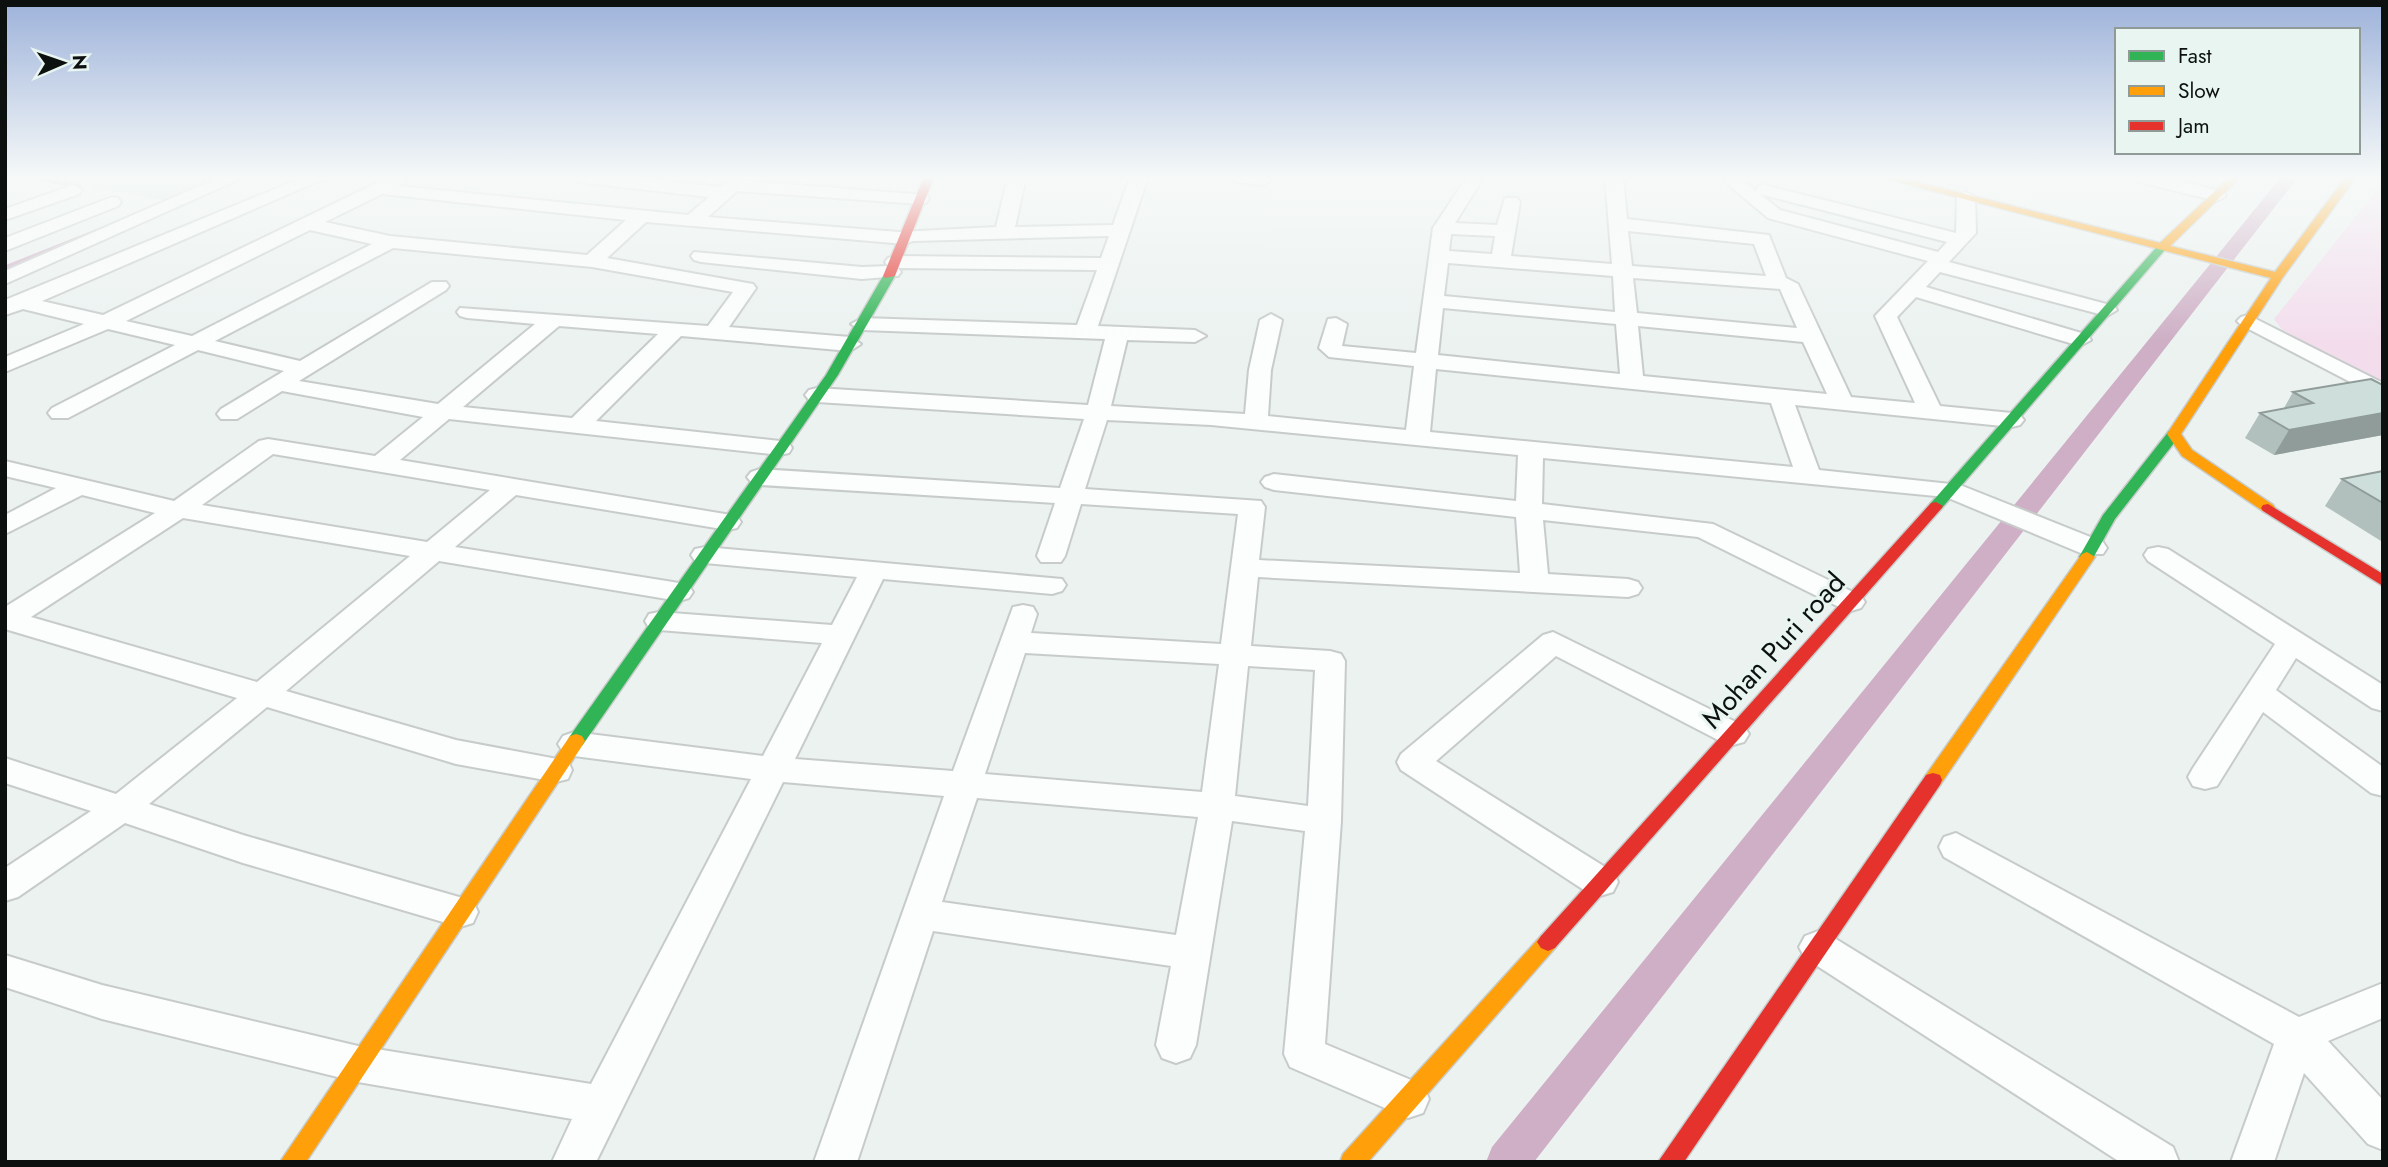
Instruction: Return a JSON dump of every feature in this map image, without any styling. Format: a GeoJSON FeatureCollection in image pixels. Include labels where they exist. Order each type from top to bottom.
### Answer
{"type":"FeatureCollection","features":[{"type":"Feature","properties":{"kind":"street"},"geometry":{"type":"LineString","coordinates":[[5,245],[39,231]]}},
{"type":"Feature","properties":{"kind":"street"},"geometry":{"type":"LineString","coordinates":[[5,278],[111,231]]}},
{"type":"Feature","properties":{"kind":"street"},"geometry":{"type":"LineString","coordinates":[[10,304],[187,231]]}},
{"type":"Feature","properties":{"kind":"street"},"geometry":{"type":"LineString","coordinates":[[5,365],[104,323],[294,231]]}},
{"type":"Feature","properties":{"kind":"street"},"geometry":{"type":"LineString","coordinates":[[343,231],[390,242],[592,261],[746,288],[715,333]]}},
{"type":"Feature","properties":{"kind":"street"},"geometry":{"type":"LineString","coordinates":[[592,261],[624,231]]}},
{"type":"Feature","properties":{"kind":"street"},"geometry":{"type":"LineString","coordinates":[[841,231],[905,236],[1078,231]]}},
{"type":"Feature","properties":{"kind":"street"},"geometry":{"type":"LineString","coordinates":[[292,1162],[565,757],[817,395],[862,324],[893,267],[907,231]]}},
{"type":"Feature","properties":{"kind":"street"},"geometry":{"type":"LineString","coordinates":[[1086,330],[1120,231]]}},
{"type":"Feature","properties":{"kind":"street"},"geometry":{"type":"LineString","coordinates":[[1417,436],[1442,231]]}},
{"type":"Feature","properties":{"kind":"street"},"geometry":{"type":"LineString","coordinates":[[1505,231],[1505,307]]}},
{"type":"Feature","properties":{"kind":"street"},"geometry":{"type":"LineString","coordinates":[[1618,231],[1632,381]]}},
{"type":"Feature","properties":{"kind":"street"},"geometry":{"type":"LineString","coordinates":[[1690,231],[1762,239],[1778,283]]}},
{"type":"Feature","properties":{"kind":"street"},"geometry":{"type":"LineString","coordinates":[[1834,231],[2107,310]]}},
{"type":"Feature","properties":{"kind":"street"},"geometry":{"type":"LineString","coordinates":[[1927,231],[1960,240]]}},
{"type":"Feature","properties":{"kind":"street"},"geometry":{"type":"LineString","coordinates":[[1931,412],[1886,316],[1914,290],[1967,231]]}},
{"type":"Feature","properties":{"kind":"street"},"geometry":{"type":"LineString","coordinates":[[2104,231],[2278,276]]}},
{"type":"Feature","properties":{"kind":"street","name":"Mohan Puri road"},"geometry":{"type":"LineString","coordinates":[[1352,1162],[1951,490],[2162,246],[2178,231]]}},
{"type":"Feature","properties":{"kind":"street"},"geometry":{"type":"LineString","coordinates":[[1670,1162],[2093,548],[2108,518],[2174,434],[2278,276],[2313,231]]}},
{"type":"Feature","properties":{"kind":"street"},"geometry":{"type":"LineString","coordinates":[[60,413],[390,242]]}},
{"type":"Feature","properties":{"kind":"street"},"geometry":{"type":"LineString","coordinates":[[701,256],[862,273],[893,267],[1108,264]]}},
{"type":"Feature","properties":{"kind":"street"},"geometry":{"type":"LineString","coordinates":[[1438,256],[1788,284],[1842,404]]}},
{"type":"Feature","properties":{"kind":"street"},"geometry":{"type":"LineString","coordinates":[[229,414],[439,286]]}},
{"type":"Feature","properties":{"kind":"street"},"geometry":{"type":"LineString","coordinates":[[1914,290],[2080,340]]}},
{"type":"Feature","properties":{"kind":"street"},"geometry":{"type":"LineString","coordinates":[[1433,301],[1812,336]]}},
{"type":"Feature","properties":{"kind":"street"},"geometry":{"type":"LineString","coordinates":[[10,304],[305,369]]}},
{"type":"Feature","properties":{"kind":"street"},"geometry":{"type":"LineString","coordinates":[[467,312],[850,344]]}},
{"type":"Feature","properties":{"kind":"street"},"geometry":{"type":"LineString","coordinates":[[380,465],[554,319]]}},
{"type":"Feature","properties":{"kind":"street"},"geometry":{"type":"LineString","coordinates":[[1256,421],[1260,370],[1271,320]]}},
{"type":"Feature","properties":{"kind":"street"},"geometry":{"type":"LineString","coordinates":[[2248,321],[2383,392]]}},
{"type":"Feature","properties":{"kind":"street"},"geometry":{"type":"LineString","coordinates":[[862,324],[1195,336]]}},
{"type":"Feature","properties":{"kind":"street"},"geometry":{"type":"LineString","coordinates":[[1336,324],[1330,348],[1337,352],[2012,420]]}},
{"type":"Feature","properties":{"kind":"street"},"geometry":{"type":"LineString","coordinates":[[578,426],[675,330]]}},
{"type":"Feature","properties":{"kind":"street"},"geometry":{"type":"LineString","coordinates":[[1051,556],[1098,411],[1118,332]]}},
{"type":"Feature","properties":{"kind":"street"},"geometry":{"type":"LineString","coordinates":[[280,384],[442,412],[780,448]]}},
{"type":"Feature","properties":{"kind":"street"},"geometry":{"type":"LineString","coordinates":[[817,395],[953,406],[1098,411],[1256,421],[1951,490],[2093,548]]}},
{"type":"Feature","properties":{"kind":"street"},"geometry":{"type":"LineString","coordinates":[[1781,397],[1808,475]]}},
{"type":"Feature","properties":{"kind":"street"},"geometry":{"type":"LineString","coordinates":[[2174,434],[2187,453],[2214,474],[2383,581]]}},
{"type":"Feature","properties":{"kind":"street"},"geometry":{"type":"LineString","coordinates":[[5,620],[180,509],[268,446],[728,522]]}},
{"type":"Feature","properties":{"kind":"street"},"geometry":{"type":"LineString","coordinates":[[1531,447],[1529,510],[1535,582]]}},
{"type":"Feature","properties":{"kind":"street"},"geometry":{"type":"LineString","coordinates":[[5,468],[180,509],[679,592]]}},
{"type":"Feature","properties":{"kind":"street"},"geometry":{"type":"LineString","coordinates":[[760,477],[1252,507],[1217,806],[1176,1045]]}},
{"type":"Feature","properties":{"kind":"street"},"geometry":{"type":"LineString","coordinates":[[1274,482],[1703,530],[1851,602]]}},
{"type":"Feature","properties":{"kind":"street"},"geometry":{"type":"LineString","coordinates":[[5,527],[79,486]]}},
{"type":"Feature","properties":{"kind":"street"},"geometry":{"type":"LineString","coordinates":[[5,887],[120,809],[264,693],[510,487]]}},
{"type":"Feature","properties":{"kind":"street"},"geometry":{"type":"LineString","coordinates":[[705,555],[1052,585]]}},
{"type":"Feature","properties":{"kind":"street"},"geometry":{"type":"LineString","coordinates":[[2158,555],[2383,700]]}},
{"type":"Feature","properties":{"kind":"street"},"geometry":{"type":"LineString","coordinates":[[1245,568],[1628,588]]}},
{"type":"Feature","properties":{"kind":"street"},"geometry":{"type":"LineString","coordinates":[[573,1162],[874,570]]}},
{"type":"Feature","properties":{"kind":"street"},"geometry":{"type":"LineString","coordinates":[[5,620],[174,670],[264,693],[456,752],[771,769],[1217,806],[1323,820]]}},
{"type":"Feature","properties":{"kind":"street"},"geometry":{"type":"LineString","coordinates":[[659,621],[841,635]]}},
{"type":"Feature","properties":{"kind":"street"},"geometry":{"type":"LineString","coordinates":[[835,1162],[1018,628],[1234,653],[1330,661],[1323,820],[1304,1054],[1408,1099]]}},
{"type":"Feature","properties":{"kind":"street"},"geometry":{"type":"LineString","coordinates":[[2205,777],[2292,641]]}},
{"type":"Feature","properties":{"kind":"street"},"geometry":{"type":"LineString","coordinates":[[1601,882],[1413,762],[1553,642],[1733,734]]}},
{"type":"Feature","properties":{"kind":"street"},"geometry":{"type":"LineString","coordinates":[[2259,694],[2383,784]]}},
{"type":"Feature","properties":{"kind":"street"},"geometry":{"type":"LineString","coordinates":[[5,770],[243,849],[460,912]]}},
{"type":"Feature","properties":{"kind":"street"},"geometry":{"type":"LineString","coordinates":[[1956,847],[2297,1036],[2383,1130]]}},
{"type":"Feature","properties":{"kind":"street"},"geometry":{"type":"LineString","coordinates":[[919,914],[1192,953]]}},
{"type":"Feature","properties":{"kind":"street"},"geometry":{"type":"LineString","coordinates":[[1818,947],[2158,1162]]}},
{"type":"Feature","properties":{"kind":"street"},"geometry":{"type":"LineString","coordinates":[[5,971],[102,1002],[358,1064],[602,1105]]}},
{"type":"Feature","properties":{"kind":"street"},"geometry":{"type":"LineString","coordinates":[[2252,1162],[2297,1036],[2383,1000]]}},
{"type":"Feature","properties":{"kind":"shaded area"},"geometry":{"type":"Polygon","coordinates":[[[2344,231],[2383,231],[2383,385],[2286,335],[2274,319],[2344,231]]]}},
{"type":"Feature","properties":{"kind":"building"},"geometry":{"type":"Polygon","coordinates":[[[2371,379],[2383,385],[2383,413],[2289,430],[2260,413],[2313,403],[2293,392],[2371,379]]]}},
{"type":"Feature","properties":{"kind":"building"},"geometry":{"type":"Polygon","coordinates":[[[2383,471],[2383,503],[2342,479],[2383,471]]]}},
{"type":"Feature","properties":{"kind":"waterway"},"geometry":{"type":"LineString","coordinates":[[5,268],[97,231]]}},
{"type":"Feature","properties":{"kind":"waterway"},"geometry":{"type":"LineString","coordinates":[[1507,1162],[2247,231]]}},
{"type":"Feature","properties":{"kind":"traffic: fast"},"geometry":{"type":"LineString","coordinates":[[1936,506],[2165,244]]}},
{"type":"Feature","properties":{"kind":"traffic: fast"},"geometry":{"type":"LineString","coordinates":[[576,741],[832,375],[889,276]]}},
{"type":"Feature","properties":{"kind":"traffic: fast"},"geometry":{"type":"LineString","coordinates":[[2087,557],[2108,518],[2174,434]]}},
{"type":"Feature","properties":{"kind":"traffic: slow"},"geometry":{"type":"LineString","coordinates":[[2101,231],[2278,276]]}},
{"type":"Feature","properties":{"kind":"traffic: slow"},"geometry":{"type":"LineString","coordinates":[[2165,244],[2178,231]]}},
{"type":"Feature","properties":{"kind":"traffic: slow"},"geometry":{"type":"LineString","coordinates":[[2268,508],[2187,453],[2174,434],[2278,276],[2311,231]]}},
{"type":"Feature","properties":{"kind":"traffic: slow"},"geometry":{"type":"LineString","coordinates":[[1933,780],[2087,557]]}},
{"type":"Feature","properties":{"kind":"traffic: slow"},"geometry":{"type":"LineString","coordinates":[[292,1162],[576,741]]}},
{"type":"Feature","properties":{"kind":"traffic: slow"},"geometry":{"type":"LineString","coordinates":[[1352,1162],[1548,942]]}},
{"type":"Feature","properties":{"kind":"traffic: jam"},"geometry":{"type":"LineString","coordinates":[[889,276],[907,231]]}},
{"type":"Feature","properties":{"kind":"traffic: jam"},"geometry":{"type":"LineString","coordinates":[[1548,942],[1936,506]]}},
{"type":"Feature","properties":{"kind":"traffic: jam"},"geometry":{"type":"LineString","coordinates":[[2268,508],[2383,581]]}},
{"type":"Feature","properties":{"kind":"traffic: jam"},"geometry":{"type":"LineString","coordinates":[[1670,1162],[1933,780]]}}]}
